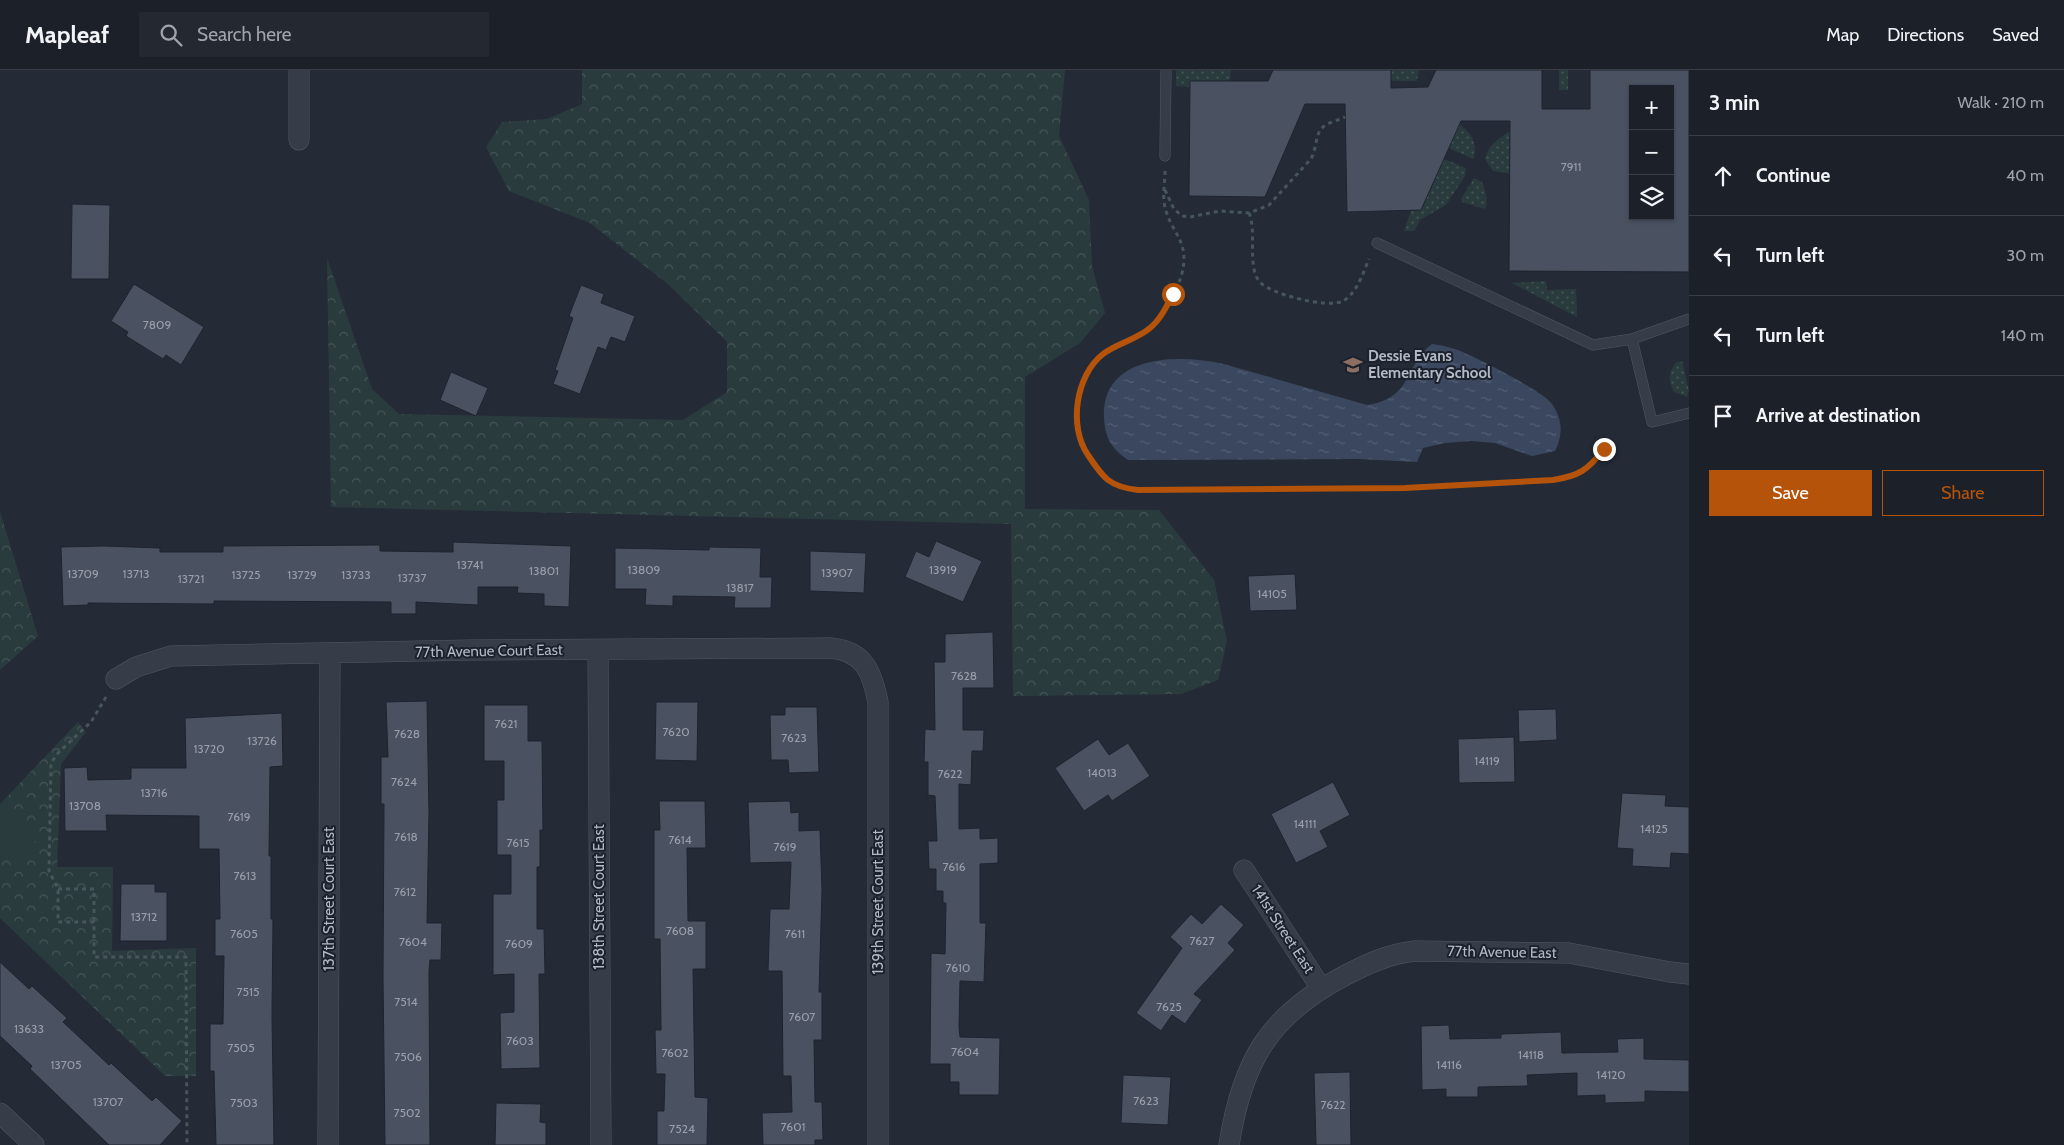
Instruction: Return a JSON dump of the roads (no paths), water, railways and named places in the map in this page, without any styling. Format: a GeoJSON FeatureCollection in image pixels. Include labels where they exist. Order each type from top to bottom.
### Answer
{"type":"FeatureCollection","features":[{"type":"Feature","properties":{"kind":"street"},"geometry":{"type":"LineString","coordinates":[[299,70],[299,140]]}},
{"type":"Feature","properties":{"kind":"street","name":"77th Avenue Court East"},"geometry":{"type":"LineString","coordinates":[[116,679],[136,667],[171,656],[831,648],[848,651],[863,662]]}},
{"type":"Feature","properties":{"kind":"street","name":"138th Street Court East"},"geometry":{"type":"LineString","coordinates":[[598,650],[601,1145]]}},
{"type":"Feature","properties":{"kind":"street","name":"137th Street Court East"},"geometry":{"type":"LineString","coordinates":[[328,1145],[330,653]]}},
{"type":"Feature","properties":{"kind":"street","name":"139th Street Court East"},"geometry":{"type":"LineString","coordinates":[[863,662],[874,684],[878,702],[878,1145]]}},
{"type":"Feature","properties":{"kind":"street","name":"141st Street East"},"geometry":{"type":"LineString","coordinates":[[1244,870],[1321,988]]}},
{"type":"Feature","properties":{"kind":"street","name":"77th Avenue East"},"geometry":{"type":"LineString","coordinates":[[1229,1145],[1235,1107],[1246,1074],[1260,1048],[1279,1021],[1321,988],[1369,962],[1393,954],[1415,951],[1569,953],[1689,974]]}},
{"type":"Feature","properties":{"kind":"street"},"geometry":{"type":"LineString","coordinates":[[0,1113],[34,1145]]}},
{"type":"Feature","properties":{"kind":"lane"},"geometry":{"type":"LineString","coordinates":[[1165,156],[1166,70]]}},
{"type":"Feature","properties":{"kind":"lane"},"geometry":{"type":"LineString","coordinates":[[1377,243],[1593,345],[1632,339],[1689,320]]}},
{"type":"Feature","properties":{"kind":"lane"},"geometry":{"type":"LineString","coordinates":[[1632,339],[1652,422],[1689,413]]}},
{"type":"Feature","properties":{"kind":"water"},"geometry":{"type":"Polygon","coordinates":[[[1432,344],[1467,354],[1508,375],[1546,398],[1556,410],[1560,422],[1561,428],[1555,451],[1532,456],[1495,443],[1471,441],[1445,443],[1423,448],[1417,462],[1359,459],[1128,460],[1113,447],[1106,431],[1104,417],[1107,397],[1115,381],[1128,370],[1145,363],[1183,359],[1220,363],[1367,405],[1393,396],[1401,388],[1416,362],[1432,344]]]}},
{"type":"Feature","properties":{"kind":"place","name":"Dessie Evans Elementary School"},"geometry":{"type":"Point","coordinates":[1353,365]}}]}
